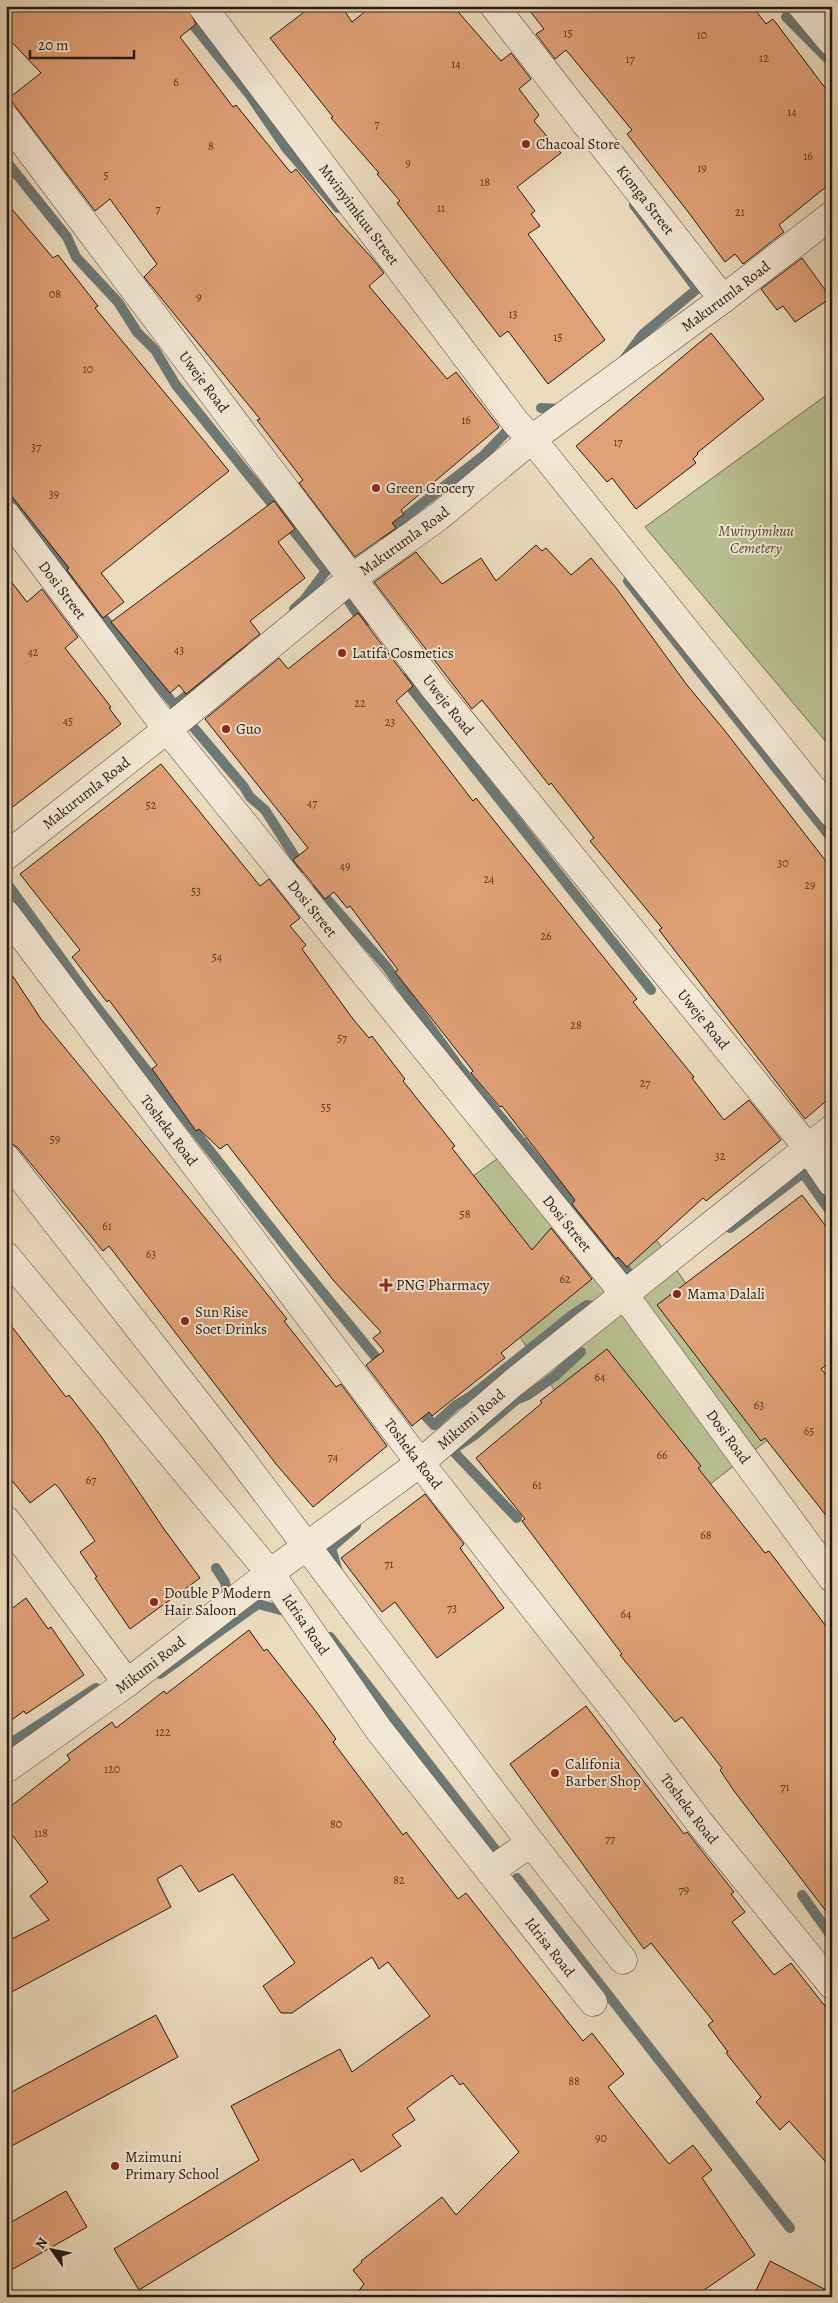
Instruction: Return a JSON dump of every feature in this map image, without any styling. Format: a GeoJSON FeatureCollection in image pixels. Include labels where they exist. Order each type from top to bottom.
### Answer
{"type":"FeatureCollection","features":[{"type":"Feature","properties":{"kind":"street","name":"Mwinyimkuu Street"},"geometry":{"type":"LineString","coordinates":[[202,6],[524,431],[832,813]]}},
{"type":"Feature","properties":{"kind":"street","name":"Kionga Street"},"geometry":{"type":"LineString","coordinates":[[494,6],[723,299]]}},
{"type":"Feature","properties":{"kind":"street"},"geometry":{"type":"LineString","coordinates":[[802,6],[832,42]]}},
{"type":"Feature","properties":{"kind":"street","name":"Uweje Road"},"geometry":{"type":"LineString","coordinates":[[6,119],[350,579],[509,781],[808,1148],[832,1183]]}},
{"type":"Feature","properties":{"kind":"street","name":"Makurumla Road"},"geometry":{"type":"LineString","coordinates":[[6,856],[167,729],[350,579],[438,517],[524,431],[723,299],[832,215]]}},
{"type":"Feature","properties":{"kind":"street","name":"Dosi Street"},"geometry":{"type":"LineString","coordinates":[[6,515],[167,729],[625,1296]]}},
{"type":"Feature","properties":{"kind":"street","name":"Tosheka Road"},"geometry":{"type":"LineString","coordinates":[[6,914],[420,1463],[620,1717],[699,1822],[832,1984]]}},
{"type":"Feature","properties":{"kind":"street","name":"Mikumi Road"},"geometry":{"type":"LineString","coordinates":[[6,1769],[128,1683],[270,1573],[420,1463],[514,1383],[832,1129]]}},
{"type":"Feature","properties":{"kind":"street"},"geometry":{"type":"LineString","coordinates":[[6,1158],[52,1220],[231,1446],[306,1548],[622,1960]]}},
{"type":"Feature","properties":{"kind":"street","name":"Idrisa Road"},"geometry":{"type":"LineString","coordinates":[[6,1256],[270,1573],[380,1730],[593,2002]]}},
{"type":"Feature","properties":{"kind":"street","name":"Dosi Road"},"geometry":{"type":"LineString","coordinates":[[625,1296],[832,1578]]}},
{"type":"Feature","properties":{"kind":"street"},"geometry":{"type":"LineString","coordinates":[[6,1520],[128,1683]]}},
{"type":"Feature","properties":{"kind":"street"},"geometry":{"type":"LineString","coordinates":[[490,1871],[531,1843]]}},
{"type":"Feature","properties":{"kind":"green space","name":"Mwinyimkuu Cemetery"},"geometry":{"type":"Polygon","coordinates":[[[832,391],[832,749],[645,527],[832,391]]]}},
{"type":"Feature","properties":{"kind":"green space"},"geometry":{"type":"Polygon","coordinates":[[[565,1110],[575,1119],[783,1428],[674,1512],[597,1456],[434,1204],[565,1110]]]}},
{"type":"Feature","properties":{"kind":"building"},"geometry":{"type":"Polygon","coordinates":[[[6,6],[187,6],[196,24],[180,37],[233,107],[236,105],[291,173],[296,169],[384,273],[369,286],[447,379],[456,372],[499,427],[401,510],[404,514],[392,523],[396,528],[355,557],[299,483],[303,480],[257,420],[260,419],[144,277],[157,264],[110,199],[95,211],[9,98],[41,73],[6,36],[6,6]]]}},
{"type":"Feature","properties":{"kind":"building"},"geometry":{"type":"Polygon","coordinates":[[[312,6],[341,6],[352,22],[372,6],[453,6],[501,61],[511,53],[531,79],[519,89],[539,115],[534,121],[561,153],[517,187],[535,211],[531,214],[540,226],[528,234],[605,340],[548,384],[508,331],[500,337],[397,203],[400,201],[377,174],[379,173],[331,118],[333,117],[270,38],[312,6]]]}},
{"type":"Feature","properties":{"kind":"building"},"geometry":{"type":"Polygon","coordinates":[[[526,6],[752,6],[766,24],[773,19],[832,97],[832,182],[779,225],[784,232],[743,264],[735,254],[725,262],[627,134],[632,130],[566,50],[555,59],[536,34],[544,29],[526,6]]]}},
{"type":"Feature","properties":{"kind":"building"},"geometry":{"type":"Polygon","coordinates":[[[6,202],[53,258],[58,255],[98,306],[95,308],[229,471],[101,573],[124,602],[103,618],[67,570],[69,568],[6,489],[6,202]]]}},
{"type":"Feature","properties":{"kind":"building"},"geometry":{"type":"Polygon","coordinates":[[[802,258],[831,298],[795,322],[783,306],[777,310],[761,289],[802,258]]]}},
{"type":"Feature","properties":{"kind":"building"},"geometry":{"type":"Polygon","coordinates":[[[711,333],[764,399],[697,453],[693,459],[696,463],[636,509],[612,478],[607,482],[576,446],[711,333]]]}},
{"type":"Feature","properties":{"kind":"building"},"geometry":{"type":"Polygon","coordinates":[[[274,501],[295,529],[278,542],[305,578],[250,621],[260,634],[186,694],[179,685],[170,693],[111,622],[274,501]]]}},
{"type":"Feature","properties":{"kind":"building"},"geometry":{"type":"Polygon","coordinates":[[[536,545],[542,551],[546,548],[571,575],[591,558],[617,589],[687,685],[832,869],[832,1096],[805,1119],[659,930],[662,928],[590,841],[594,838],[551,783],[549,785],[482,700],[472,709],[374,582],[416,552],[442,584],[481,558],[496,581],[536,545]]]}},
{"type":"Feature","properties":{"kind":"building"},"geometry":{"type":"Polygon","coordinates":[[[6,575],[27,602],[42,589],[78,637],[65,648],[111,707],[109,708],[121,724],[6,812],[6,575]]]}},
{"type":"Feature","properties":{"kind":"building"},"geometry":{"type":"Polygon","coordinates":[[[358,613],[413,686],[396,701],[473,801],[476,798],[637,999],[633,1002],[694,1077],[692,1078],[724,1120],[749,1100],[781,1140],[706,1201],[703,1198],[627,1267],[618,1257],[616,1259],[572,1204],[575,1200],[502,1106],[500,1107],[471,1073],[473,1071],[395,972],[398,970],[350,906],[347,908],[334,892],[325,899],[293,860],[308,848],[205,719],[279,658],[288,669],[358,613]]]}},
{"type":"Feature","properties":{"kind":"building"},"geometry":{"type":"Polygon","coordinates":[[[161,764],[260,886],[269,879],[300,918],[290,926],[306,945],[302,949],[353,1019],[369,1038],[372,1036],[405,1079],[403,1081],[455,1146],[452,1148],[532,1250],[551,1228],[592,1279],[501,1353],[505,1358],[432,1416],[429,1412],[412,1426],[366,1365],[384,1351],[373,1338],[381,1332],[333,1280],[227,1144],[220,1149],[199,1129],[196,1131],[152,1069],[157,1065],[109,1000],[107,1002],[72,957],[80,950],[20,874],[161,764]]]}},
{"type":"Feature","properties":{"kind":"building"},"geometry":{"type":"Polygon","coordinates":[[[6,966],[41,1019],[243,1264],[287,1319],[284,1321],[336,1387],[341,1384],[387,1446],[313,1507],[276,1464],[109,1246],[103,1251],[18,1148],[6,1139],[6,966]]]}},
{"type":"Feature","properties":{"kind":"building"},"geometry":{"type":"Polygon","coordinates":[[[802,1195],[832,1234],[832,1361],[821,1369],[832,1381],[832,1523],[765,1438],[761,1441],[657,1305],[802,1195]]]}},
{"type":"Feature","properties":{"kind":"building"},"geometry":{"type":"Polygon","coordinates":[[[6,1319],[66,1397],[69,1395],[101,1436],[164,1529],[200,1578],[130,1629],[95,1578],[97,1577],[80,1552],[95,1541],[59,1488],[55,1484],[30,1503],[6,1473],[6,1319]]]}},
{"type":"Feature","properties":{"kind":"building"},"geometry":{"type":"Polygon","coordinates":[[[607,1349],[701,1466],[698,1468],[765,1553],[769,1551],[832,1634],[832,1919],[734,1791],[720,1770],[722,1768],[682,1717],[675,1722],[620,1655],[622,1654],[522,1521],[525,1519],[476,1458],[542,1403],[540,1401],[607,1349]]]}},
{"type":"Feature","properties":{"kind":"building"},"geometry":{"type":"Polygon","coordinates":[[[425,1494],[464,1544],[460,1548],[504,1608],[437,1658],[395,1602],[382,1612],[341,1558],[425,1494]]]}},
{"type":"Feature","properties":{"kind":"building"},"geometry":{"type":"Polygon","coordinates":[[[26,1598],[48,1629],[51,1627],[84,1675],[26,1714],[24,1711],[6,1724],[6,1613],[26,1598]]]}},
{"type":"Feature","properties":{"kind":"building"},"geometry":{"type":"Polygon","coordinates":[[[249,1630],[264,1651],[267,1649],[314,1709],[336,1739],[333,1742],[403,1835],[406,1832],[458,1899],[466,1893],[583,2041],[592,2033],[624,2074],[608,2087],[669,2164],[693,2145],[712,2170],[702,2178],[755,2255],[694,2297],[354,2297],[364,2284],[353,2270],[361,2261],[442,2197],[456,2215],[519,2152],[463,2083],[460,2085],[452,2075],[407,2108],[415,2120],[392,2135],[401,2146],[361,2172],[353,2159],[139,2290],[114,2249],[259,2160],[231,2106],[340,2049],[352,2072],[430,2016],[388,1962],[379,1969],[372,1957],[292,2013],[281,2013],[263,1986],[295,1963],[233,1874],[199,1892],[181,1865],[157,1879],[171,1907],[6,1995],[6,1942],[49,1920],[30,1896],[48,1882],[6,1827],[6,1810],[70,1760],[67,1755],[112,1722],[116,1728],[164,1691],[166,1694],[249,1630]]]}},
{"type":"Feature","properties":{"kind":"building"},"geometry":{"type":"Polygon","coordinates":[[[586,1706],[684,1834],[687,1832],[734,1892],[731,1894],[745,1912],[732,1922],[774,1975],[791,1963],[832,2015],[832,2169],[789,2121],[780,2130],[756,2102],[761,2097],[726,2053],[728,2052],[708,2025],[713,2021],[651,1943],[644,1949],[510,1764],[586,1706]]]}},
{"type":"Feature","properties":{"kind":"building"},"geometry":{"type":"Polygon","coordinates":[[[156,2015],[178,2057],[6,2149],[6,2095],[156,2015]]]}},
{"type":"Feature","properties":{"kind":"building"},"geometry":{"type":"Polygon","coordinates":[[[66,2191],[87,2227],[6,2273],[6,2225],[66,2191]]]}},
{"type":"Feature","properties":{"kind":"building"},"geometry":{"type":"Polygon","coordinates":[[[770,2261],[832,2293],[832,2297],[753,2297],[770,2261]]]}},
{"type":"Feature","properties":{"kind":"waterway"},"geometry":{"type":"LineString","coordinates":[[186,16],[249,94],[286,148],[338,208]]}},
{"type":"Feature","properties":{"kind":"waterway"},"geometry":{"type":"LineString","coordinates":[[786,17],[832,63]]}},
{"type":"Feature","properties":{"kind":"waterway"},"geometry":{"type":"LineString","coordinates":[[6,161],[67,237],[76,257],[118,302],[137,332],[155,350],[176,385],[326,571],[304,600],[294,609]]}},
{"type":"Feature","properties":{"kind":"waterway"},"geometry":{"type":"LineString","coordinates":[[625,358],[643,334],[697,289],[634,205]]}},
{"type":"Feature","properties":{"kind":"waterway"},"geometry":{"type":"LineString","coordinates":[[541,408],[561,409]]}},
{"type":"Feature","properties":{"kind":"waterway"},"geometry":{"type":"LineString","coordinates":[[383,534],[483,456],[512,426],[509,423]]}},
{"type":"Feature","properties":{"kind":"waterway"},"geometry":{"type":"LineString","coordinates":[[6,489],[83,593],[178,709]]}},
{"type":"Feature","properties":{"kind":"waterway"},"geometry":{"type":"LineString","coordinates":[[628,581],[832,839]]}},
{"type":"Feature","properties":{"kind":"waterway"},"geometry":{"type":"LineString","coordinates":[[348,600],[364,624]]}},
{"type":"Feature","properties":{"kind":"waterway"},"geometry":{"type":"LineString","coordinates":[[175,705],[244,649]]}},
{"type":"Feature","properties":{"kind":"waterway"},"geometry":{"type":"LineString","coordinates":[[403,678],[651,990]]}},
{"type":"Feature","properties":{"kind":"waterway"},"geometry":{"type":"LineString","coordinates":[[189,722],[244,787],[250,797],[265,810],[302,868]]}},
{"type":"Feature","properties":{"kind":"waterway"},"geometry":{"type":"LineString","coordinates":[[6,882],[89,997],[293,1256],[383,1366]]}},
{"type":"Feature","properties":{"kind":"waterway"},"geometry":{"type":"LineString","coordinates":[[317,888],[386,966],[459,1067],[563,1192],[589,1229],[628,1272]]}},
{"type":"Feature","properties":{"kind":"waterway"},"geometry":{"type":"LineString","coordinates":[[730,1228],[803,1173],[832,1214]]}},
{"type":"Feature","properties":{"kind":"waterway"},"geometry":{"type":"LineString","coordinates":[[416,1406],[434,1425],[456,1405],[471,1396],[572,1315],[587,1305],[601,1307]]}},
{"type":"Feature","properties":{"kind":"waterway"},"geometry":{"type":"LineString","coordinates":[[517,1518],[452,1450],[476,1434],[516,1400],[528,1395],[555,1376],[581,1352]]}},
{"type":"Feature","properties":{"kind":"waterway"},"geometry":{"type":"LineString","coordinates":[[338,1572],[331,1548],[356,1526]]}},
{"type":"Feature","properties":{"kind":"waterway"},"geometry":{"type":"LineString","coordinates":[[216,1568],[225,1582],[227,1594],[221,1599]]}},
{"type":"Feature","properties":{"kind":"waterway"},"geometry":{"type":"LineString","coordinates":[[160,1674],[258,1604],[288,1612]]}},
{"type":"Feature","properties":{"kind":"waterway"},"geometry":{"type":"LineString","coordinates":[[330,1637],[498,1853]]}},
{"type":"Feature","properties":{"kind":"waterway"},"geometry":{"type":"LineString","coordinates":[[6,1746],[96,1688]]}},
{"type":"Feature","properties":{"kind":"waterway"},"geometry":{"type":"LineString","coordinates":[[517,1878],[790,2228]]}},
{"type":"Feature","properties":{"kind":"waterway"},"geometry":{"type":"LineString","coordinates":[[802,1895],[832,1937]]}},
{"type":"Feature","properties":{"kind":"place","name":"Chacoal Store"},"geometry":{"type":"Point","coordinates":[526,144]}},
{"type":"Feature","properties":{"kind":"place","name":"Green Grocery"},"geometry":{"type":"Point","coordinates":[376,488]}},
{"type":"Feature","properties":{"kind":"place","name":"Latifa Cosmetics"},"geometry":{"type":"Point","coordinates":[342,653]}},
{"type":"Feature","properties":{"kind":"place","name":"Guo"},"geometry":{"type":"Point","coordinates":[226,729]}},
{"type":"Feature","properties":{"kind":"place","name":"PNG Pharmacy"},"geometry":{"type":"Point","coordinates":[386,1285]}},
{"type":"Feature","properties":{"kind":"place","name":"Mama Dalali"},"geometry":{"type":"Point","coordinates":[677,1294]}},
{"type":"Feature","properties":{"kind":"place","name":"Sun Rise Soet Drinks"},"geometry":{"type":"Point","coordinates":[185,1321]}},
{"type":"Feature","properties":{"kind":"place","name":"Double P Modern Hair Saloon"},"geometry":{"type":"Point","coordinates":[154,1602]}},
{"type":"Feature","properties":{"kind":"place","name":"Califonia Barber Shop"},"geometry":{"type":"Point","coordinates":[555,1773]}},
{"type":"Feature","properties":{"kind":"place","name":"Mzimuni Primary School"},"geometry":{"type":"Point","coordinates":[115,2166]}}]}
